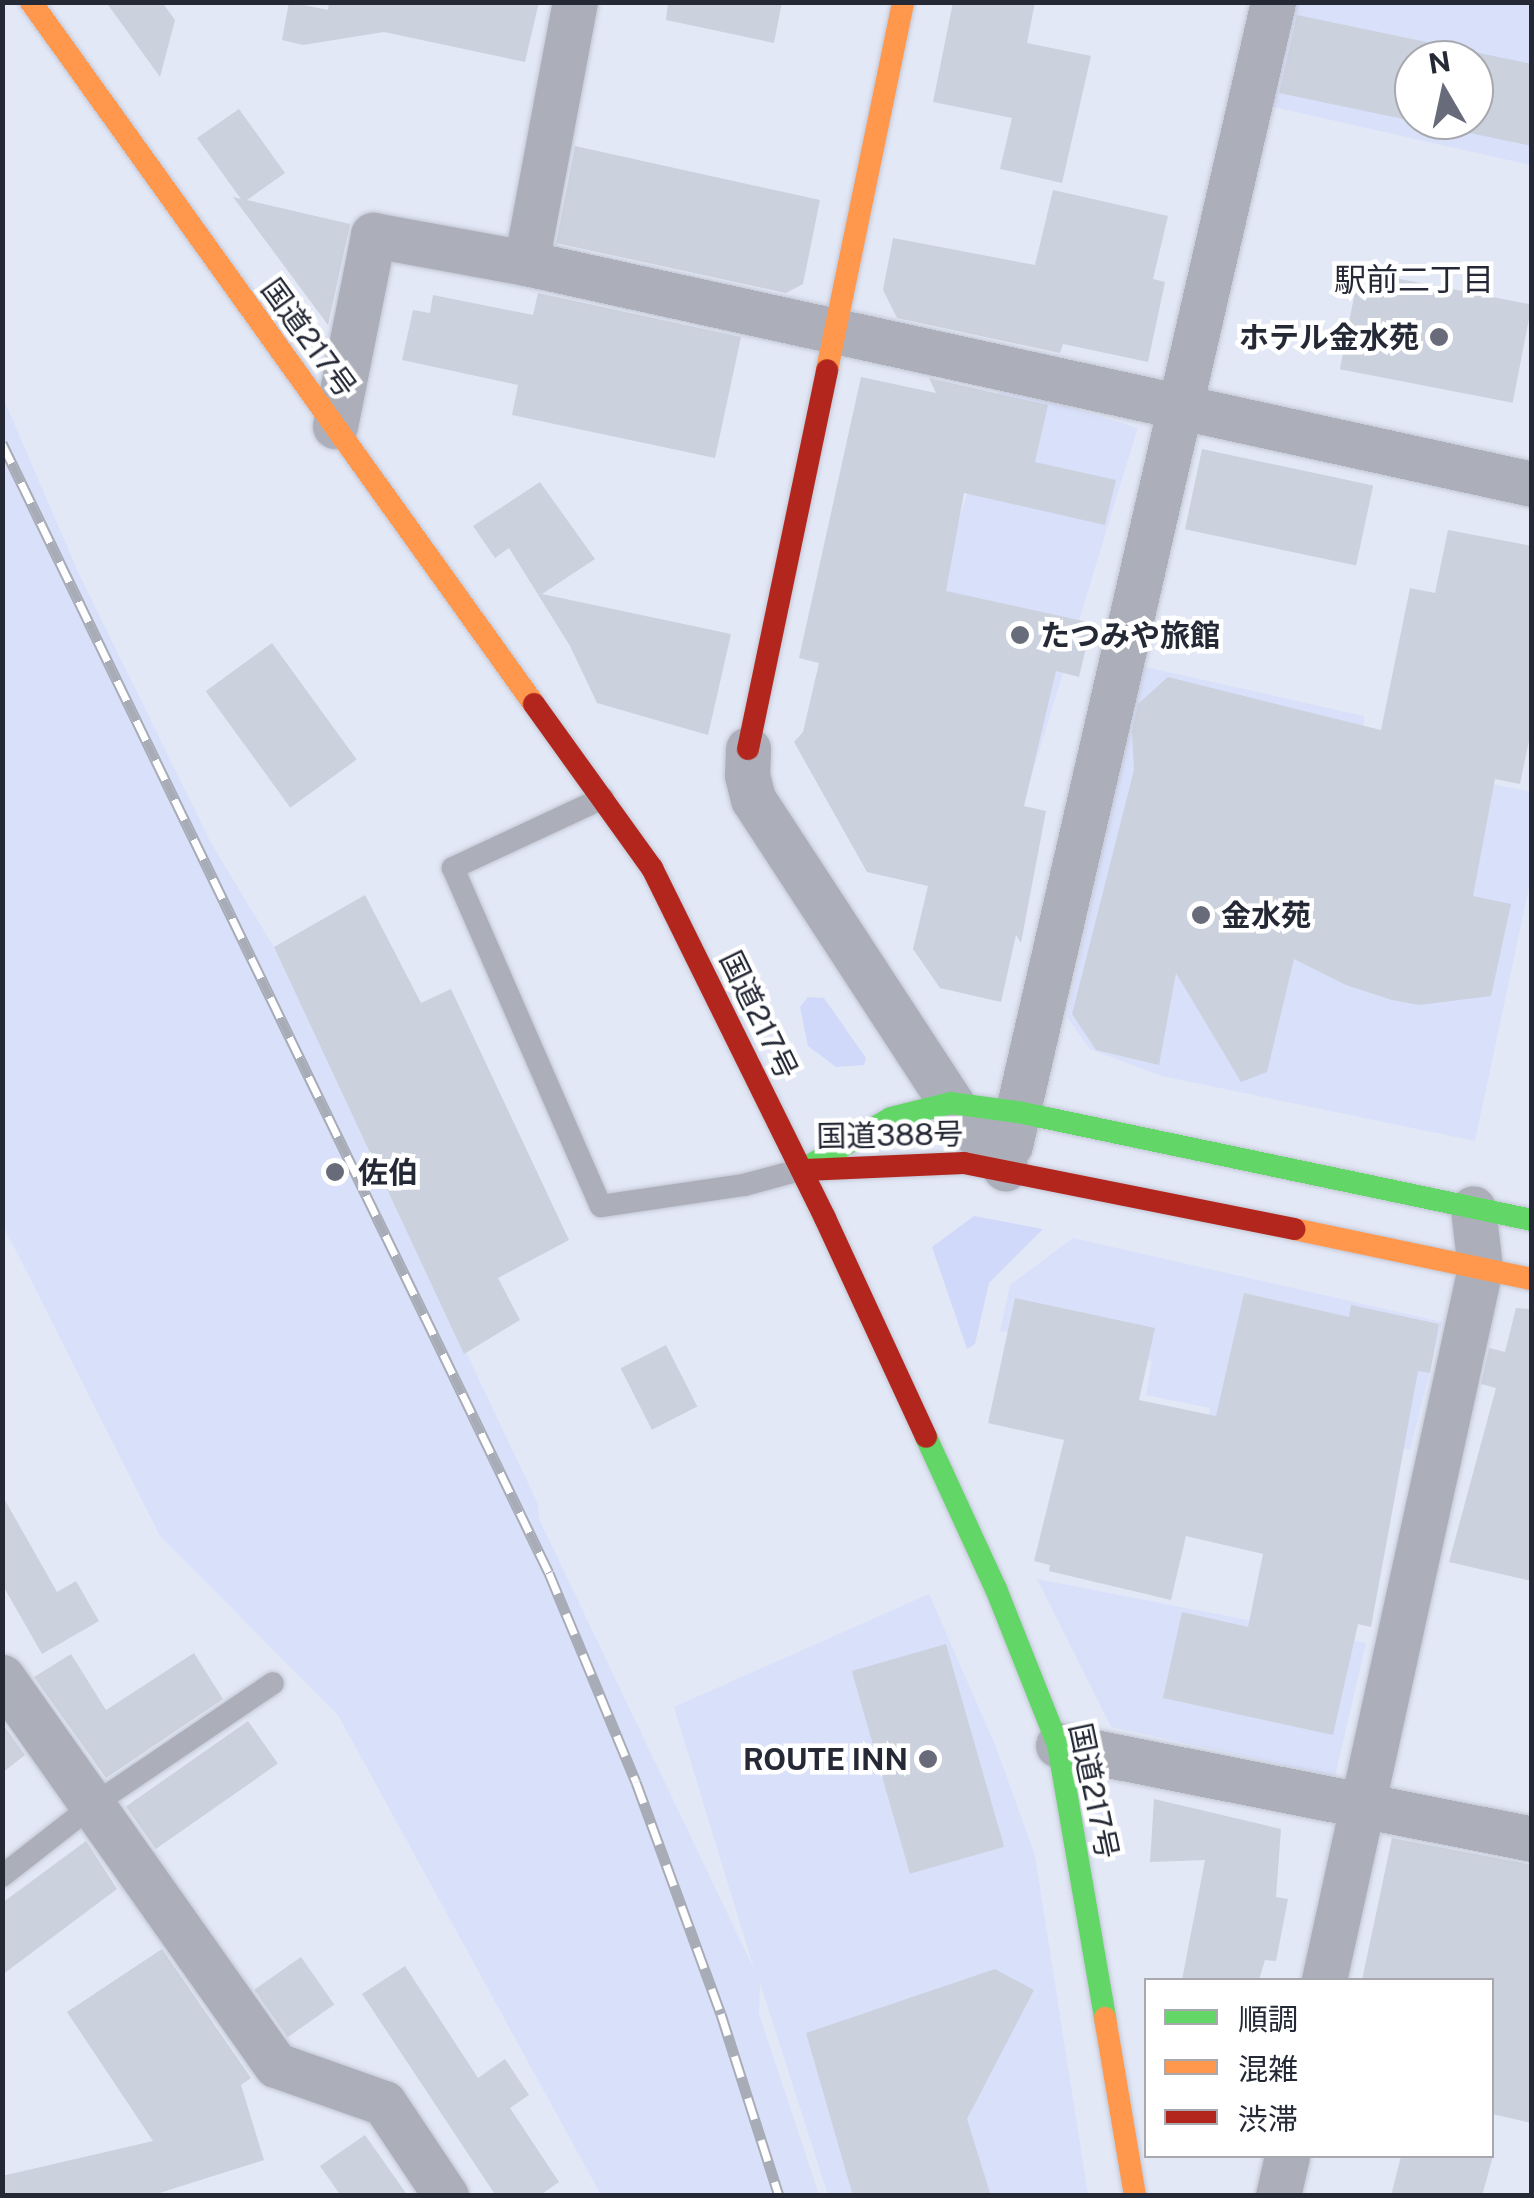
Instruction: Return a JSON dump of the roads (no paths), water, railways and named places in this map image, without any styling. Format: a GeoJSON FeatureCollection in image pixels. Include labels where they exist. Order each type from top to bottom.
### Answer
{"type":"FeatureCollection","features":[{"type":"Feature","properties":{"kind":"main road","name":"国道217号"},"geometry":{"type":"LineString","coordinates":[[31,2],[652,868],[802,1170],[996,1589],[1058,1745],[1135,2196]]}},
{"type":"Feature","properties":{"kind":"main road"},"geometry":{"type":"LineString","coordinates":[[748,749],[903,2]]}},
{"type":"Feature","properties":{"kind":"main road","name":"国道388号"},"geometry":{"type":"LineString","coordinates":[[802,1170],[891,1118],[951,1103],[1018,1112],[1532,1220]]}},
{"type":"Feature","properties":{"kind":"main road","name":"国道388号"},"geometry":{"type":"LineString","coordinates":[[802,1170],[964,1163],[1005,1168],[1532,1278]]}},
{"type":"Feature","properties":{"kind":"street"},"geometry":{"type":"LineString","coordinates":[[526,264],[575,2]]}},
{"type":"Feature","properties":{"kind":"street"},"geometry":{"type":"LineString","coordinates":[[1005,1168],[1177,406],[1195,357],[1274,2]]}},
{"type":"Feature","properties":{"kind":"street"},"geometry":{"type":"LineString","coordinates":[[335,426],[373,235],[526,264],[1532,484]]}},
{"type":"Feature","properties":{"kind":"street"},"geometry":{"type":"LineString","coordinates":[[748,749],[747,775],[753,800],[951,1103],[1005,1168]]}},
{"type":"Feature","properties":{"kind":"street"},"geometry":{"type":"LineString","coordinates":[[1324,1978],[1480,1268],[1473,1208]]}},
{"type":"Feature","properties":{"kind":"street"},"geometry":{"type":"LineString","coordinates":[[2,1677],[276,2065],[384,2103],[446,2196]]}},
{"type":"Feature","properties":{"kind":"street"},"geometry":{"type":"LineString","coordinates":[[1058,1745],[1532,1838]]}},
{"type":"Feature","properties":{"kind":"street"},"geometry":{"type":"LineString","coordinates":[[1278,2196],[1287,2158]]}},
{"type":"Feature","properties":{"kind":"lane"},"geometry":{"type":"LineString","coordinates":[[602,798],[566,819],[453,868],[602,1206],[744,1185],[802,1170]]}},
{"type":"Feature","properties":{"kind":"lane"},"geometry":{"type":"LineString","coordinates":[[2,1876],[93,1805],[273,1683]]}},
{"type":"Feature","properties":{"kind":"railway"},"geometry":{"type":"LineString","coordinates":[[2,443],[549,1573],[636,1782],[721,2014],[779,2196]]}},
{"type":"Feature","properties":{"kind":"place","name":"ホテル金水苑"},"geometry":{"type":"Point","coordinates":[1439,337]}},
{"type":"Feature","properties":{"kind":"place","name":"たつみや旅館"},"geometry":{"type":"Point","coordinates":[1020,635]}},
{"type":"Feature","properties":{"kind":"place","name":"金水苑"},"geometry":{"type":"Point","coordinates":[1201,915]}},
{"type":"Feature","properties":{"kind":"place","name":"佐伯"},"geometry":{"type":"Point","coordinates":[335,1172]}},
{"type":"Feature","properties":{"kind":"place","name":"ROUTE INN"},"geometry":{"type":"Point","coordinates":[928,1759]}},
{"type":"Feature","properties":{"kind":"district","name":"駅前二丁目"},"geometry":{"type":"Point","coordinates":[1414,280]}}]}
